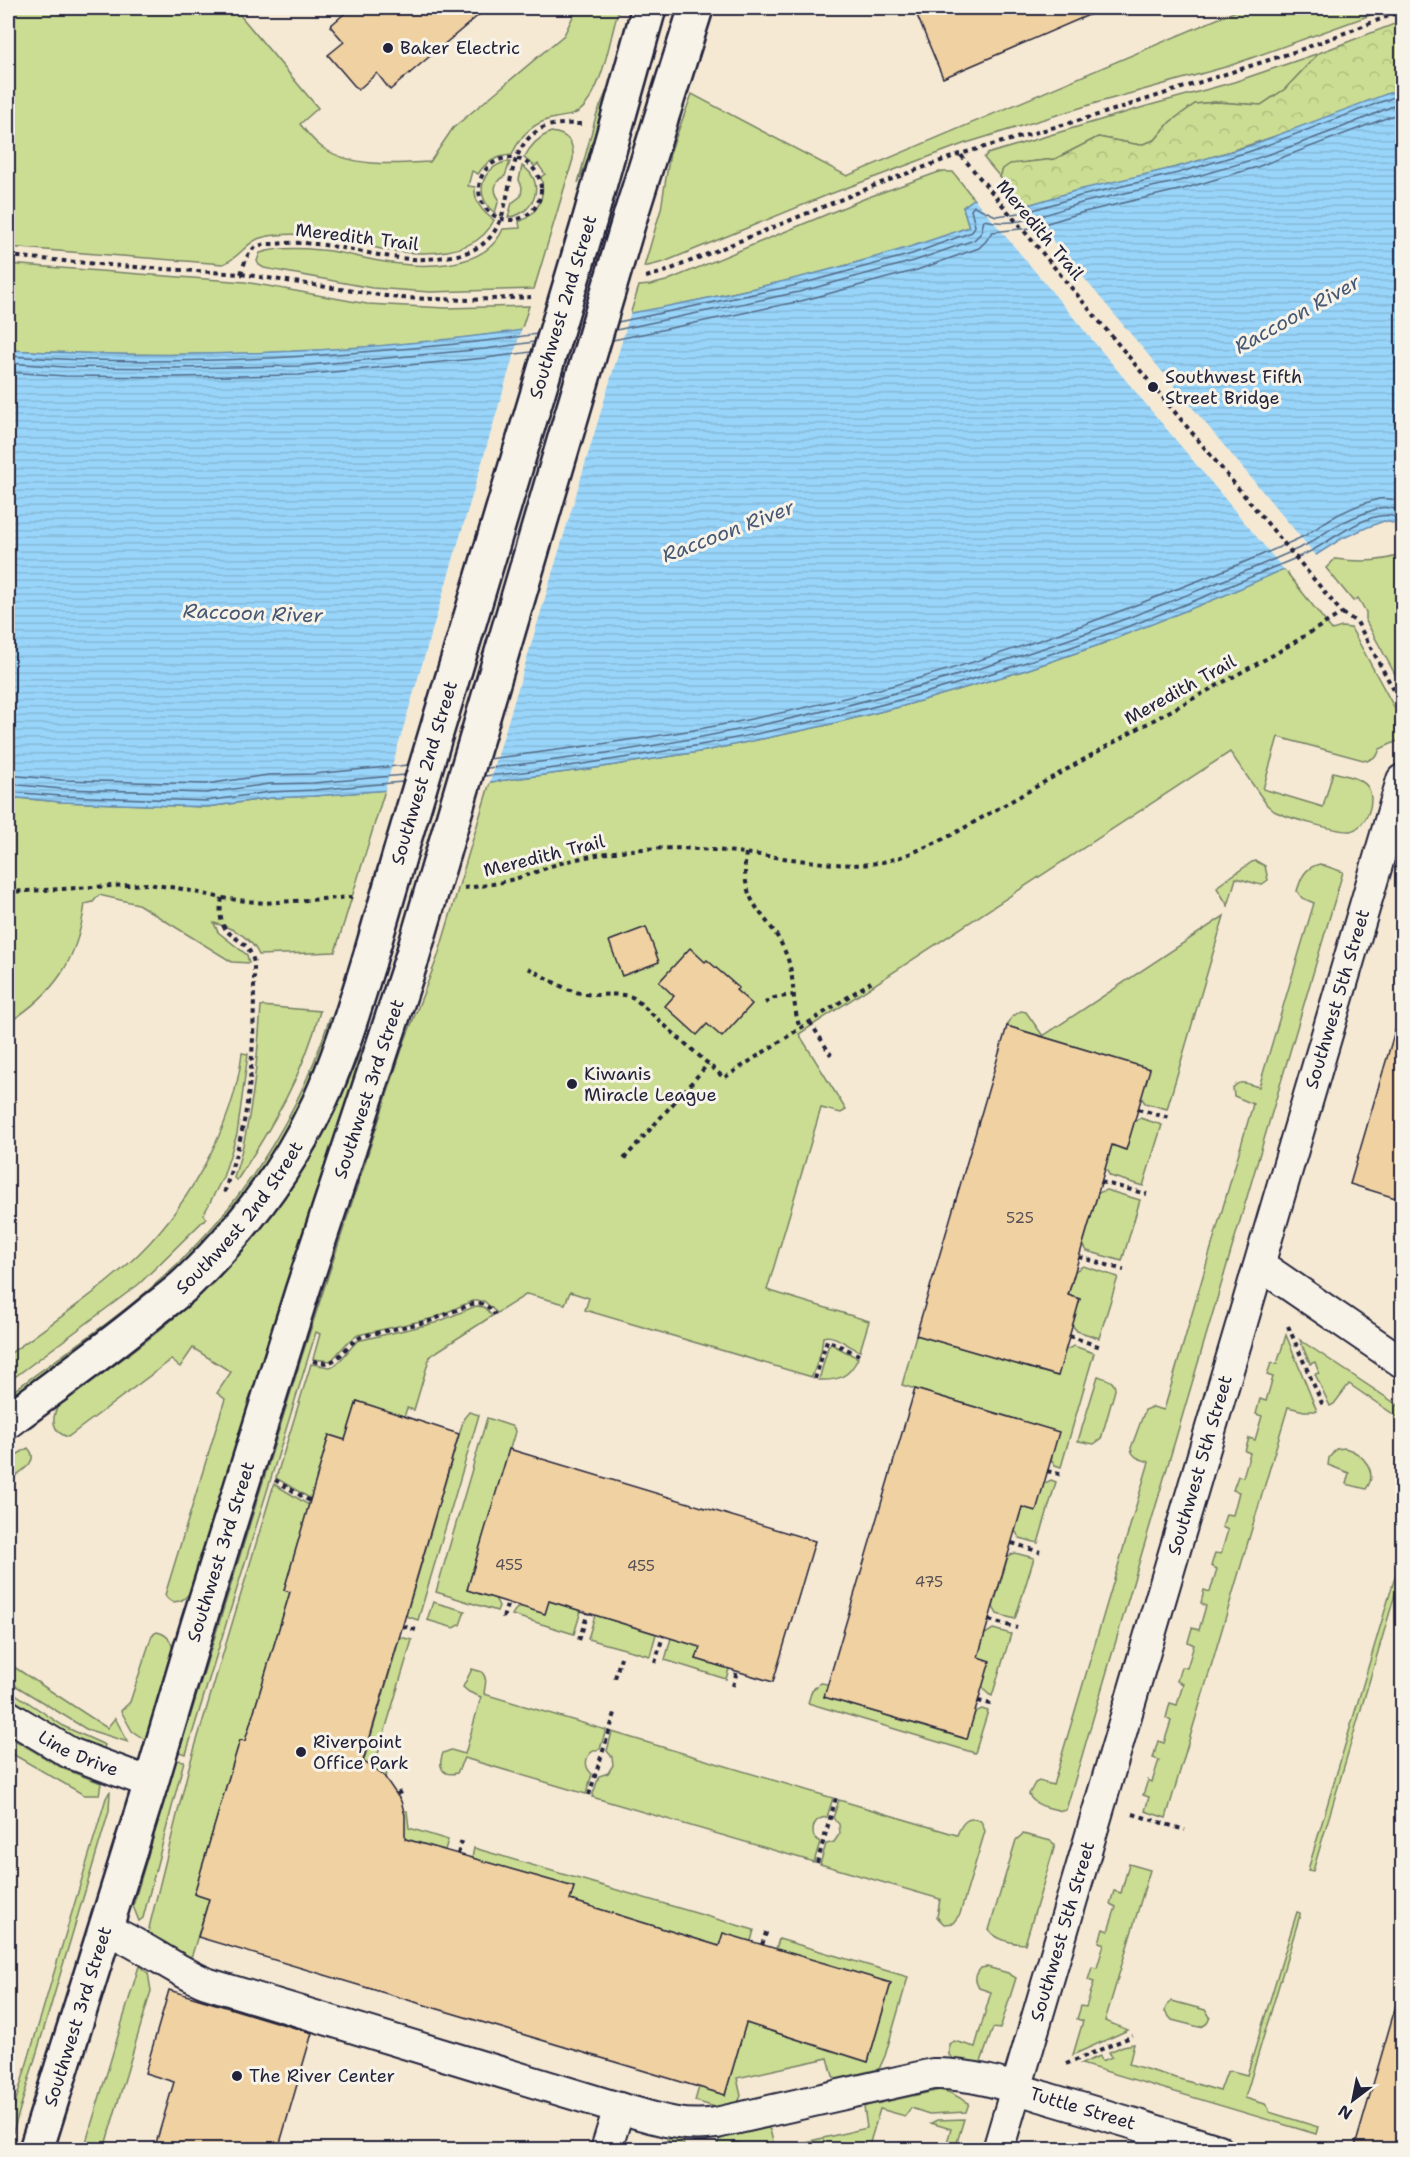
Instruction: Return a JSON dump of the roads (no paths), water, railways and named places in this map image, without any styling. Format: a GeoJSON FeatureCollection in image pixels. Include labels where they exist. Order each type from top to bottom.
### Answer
{"type":"FeatureCollection","features":[{"type":"Feature","properties":{"kind":"main road","name":"Southwest 2nd Street"},"geometry":{"type":"LineString","coordinates":[[8,1421],[117,1340],[187,1283],[228,1240],[246,1217],[294,1150],[319,1102],[346,1034],[369,961],[589,222],[649,8]]}},
{"type":"Feature","properties":{"kind":"main road","name":"Southwest 3rd Street"},"geometry":{"type":"LineString","coordinates":[[36,2150],[152,1783],[298,1303],[412,958],[631,214],[696,8]]}},
{"type":"Feature","properties":{"kind":"street","name":"Southwest 5th Street"},"geometry":{"type":"LineString","coordinates":[[998,2150],[1402,780]]}},
{"type":"Feature","properties":{"kind":"street"},"geometry":{"type":"LineString","coordinates":[[1260,1265],[1402,1362]]}},
{"type":"Feature","properties":{"kind":"street","name":"Line Drive"},"geometry":{"type":"LineString","coordinates":[[8,1716],[70,1753],[152,1783]]}},
{"type":"Feature","properties":{"kind":"street","name":"Tuttle Street"},"geometry":{"type":"LineString","coordinates":[[105,1929],[138,1943],[186,1975],[206,1983],[619,2108],[680,2124],[697,2126],[727,2121],[933,2074],[967,2076],[1016,2088],[1218,2150]]}},
{"type":"Feature","properties":{"kind":"street"},"geometry":{"type":"LineString","coordinates":[[606,2150],[619,2108]]}},
{"type":"Feature","properties":{"kind":"water","name":"Raccoon River"},"geometry":{"type":"Polygon","coordinates":[[[1402,88],[1402,528],[1397,524],[1384,521],[1368,527],[1341,539],[1316,555],[1223,596],[1099,645],[1026,670],[903,706],[705,751],[490,782],[271,798],[207,807],[61,802],[8,797],[8,350],[95,354],[182,354],[355,348],[442,340],[614,316],[733,293],[869,259],[969,227],[963,207],[974,199],[997,210],[1025,206],[1078,190],[1177,167],[1249,146],[1402,88]]]}},
{"type":"Feature","properties":{"kind":"place","name":"Baker Electric"},"geometry":{"type":"Point","coordinates":[388,48]}},
{"type":"Feature","properties":{"kind":"place","name":"Southwest Fifth Street Bridge"},"geometry":{"type":"Point","coordinates":[1153,387]}},
{"type":"Feature","properties":{"kind":"place","name":"Kiwanis Miracle League"},"geometry":{"type":"Point","coordinates":[572,1084]}},
{"type":"Feature","properties":{"kind":"place","name":"Riverpoint Office Park"},"geometry":{"type":"Point","coordinates":[301,1752]}},
{"type":"Feature","properties":{"kind":"place","name":"The River Center"},"geometry":{"type":"Point","coordinates":[237,2076]}}]}
